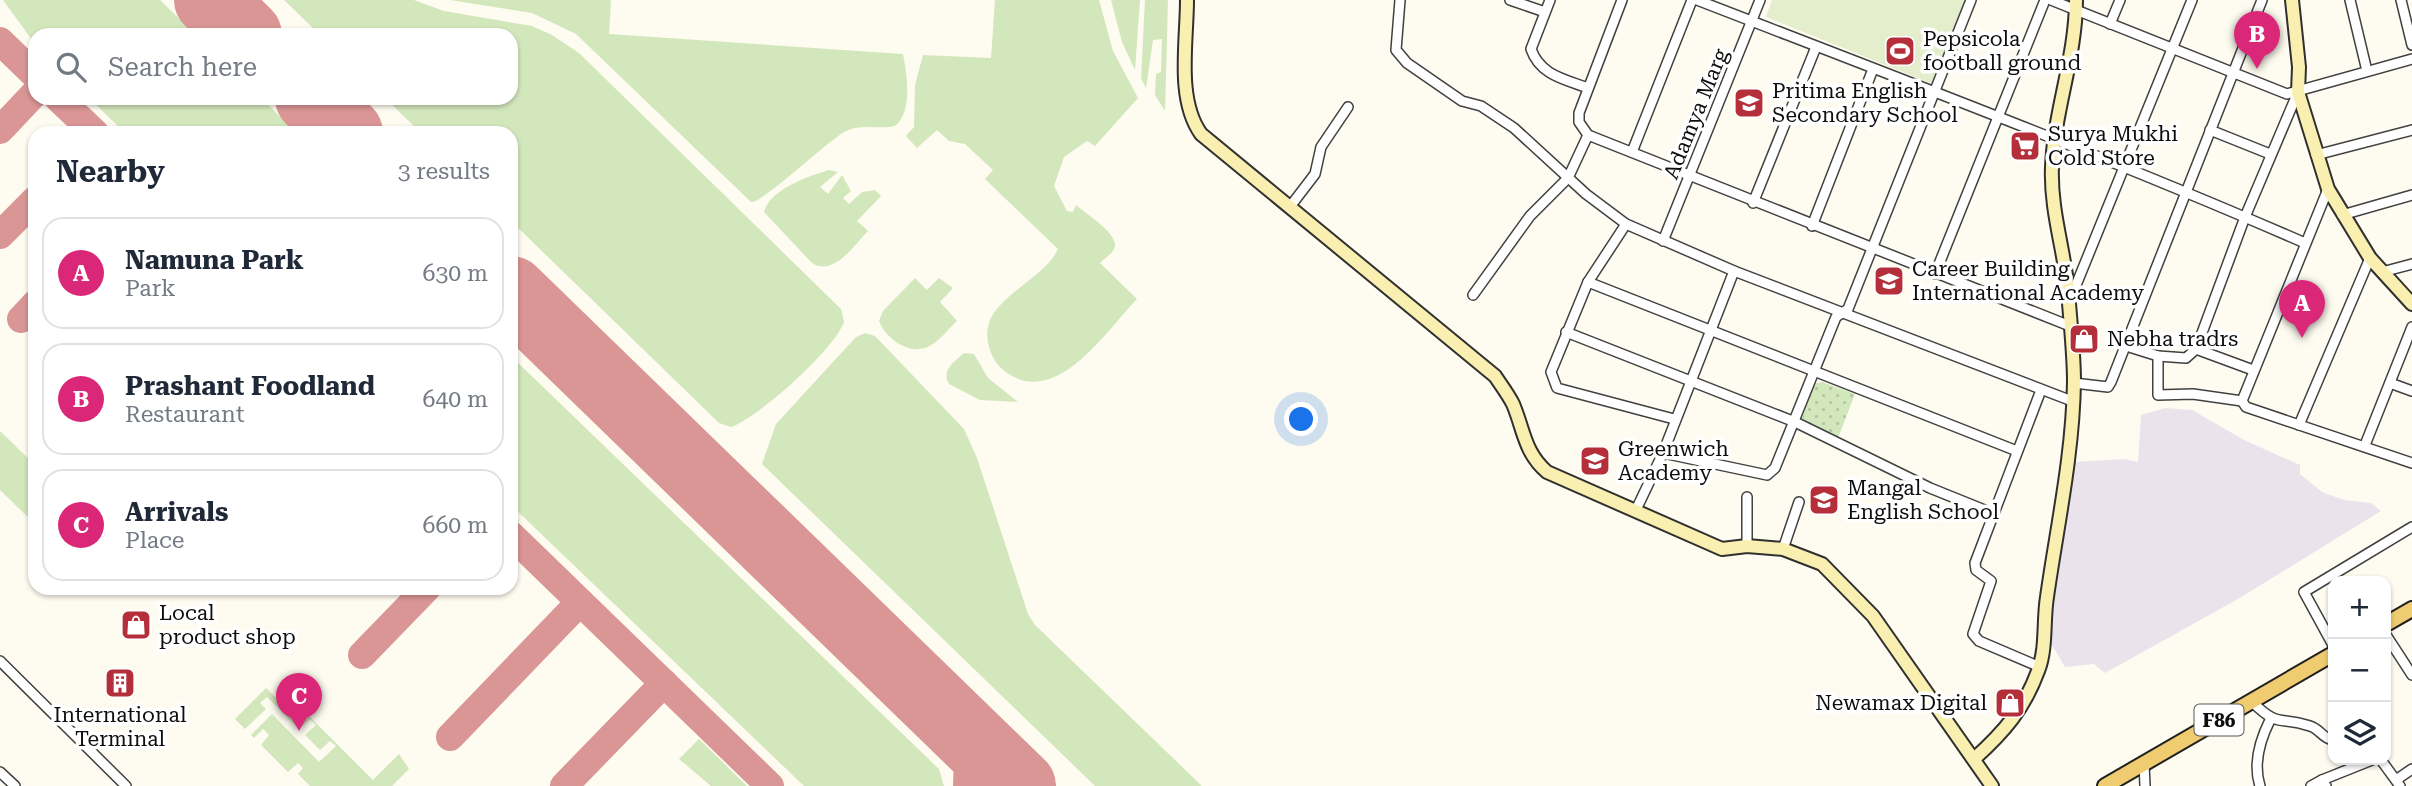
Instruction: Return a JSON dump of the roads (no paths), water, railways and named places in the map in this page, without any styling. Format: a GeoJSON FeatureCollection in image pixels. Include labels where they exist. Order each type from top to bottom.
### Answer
{"type":"FeatureCollection","features":[{"type":"Feature","properties":{"kind":"main road"},"geometry":{"type":"LineString","coordinates":[[1187,0],[1187,100],[1193,123],[1212,145],[1495,376],[1513,406],[1525,445],[1534,460],[1547,472],[1722,549],[1747,546],[1783,549],[1822,564],[1872,617],[1992,786]]}},
{"type":"Feature","properties":{"kind":"main road"},"geometry":{"type":"LineString","coordinates":[[2292,0],[2299,67],[2298,92],[2328,189],[2370,258],[2412,304]]}},
{"type":"Feature","properties":{"kind":"main road"},"geometry":{"type":"LineString","coordinates":[[1974,759],[2018,715],[2040,667],[2074,383],[2063,252],[2052,210],[2054,138],[2076,5]]}},
{"type":"Feature","properties":{"kind":"main road"},"geometry":{"type":"LineString","coordinates":[[2391,621],[2412,609]]}},
{"type":"Feature","properties":{"kind":"main road","name":"F86"},"geometry":{"type":"LineString","coordinates":[[2105,786],[2328,657]]}},
{"type":"Feature","properties":{"kind":"street"},"geometry":{"type":"LineString","coordinates":[[1400,0],[1396,50],[1407,63],[1462,101],[1481,106],[1504,120],[1568,178],[1626,224],[1734,271],[2072,401]]}},
{"type":"Feature","properties":{"kind":"street"},"geometry":{"type":"LineString","coordinates":[[1510,0],[1545,12]]}},
{"type":"Feature","properties":{"kind":"street"},"geometry":{"type":"LineString","coordinates":[[1549,0],[1531,49],[1536,64],[1543,70],[1588,88]]}},
{"type":"Feature","properties":{"kind":"street"},"geometry":{"type":"LineString","coordinates":[[1622,0],[1588,88],[1579,122],[1588,135],[2070,326]]}},
{"type":"Feature","properties":{"kind":"street"},"geometry":{"type":"LineString","coordinates":[[1632,152],[1695,0],[1998,115],[2185,190],[2305,243]]}},
{"type":"Feature","properties":{"kind":"street","name":"Adamya Marg"},"geometry":{"type":"LineString","coordinates":[[1663,241],[1760,0]]}},
{"type":"Feature","properties":{"kind":"street"},"geometry":{"type":"LineString","coordinates":[[1663,453],[1767,475],[1775,468],[1796,422],[1813,370],[1836,317],[1848,309],[1971,0]]}},
{"type":"Feature","properties":{"kind":"street"},"geometry":{"type":"LineString","coordinates":[[1935,274],[2045,0]]}},
{"type":"Feature","properties":{"kind":"street"},"geometry":{"type":"LineString","coordinates":[[2051,0],[2076,5],[2110,24],[2284,93],[2298,92],[2412,59]]}},
{"type":"Feature","properties":{"kind":"street"},"geometry":{"type":"LineString","coordinates":[[2110,24],[2120,0]]}},
{"type":"Feature","properties":{"kind":"street"},"geometry":{"type":"LineString","coordinates":[[2069,301],[2192,0]]}},
{"type":"Feature","properties":{"kind":"street"},"geometry":{"type":"LineString","coordinates":[[2074,383],[2108,387],[2262,0]]}},
{"type":"Feature","properties":{"kind":"street"},"geometry":{"type":"LineString","coordinates":[[2350,0],[2367,71]]}},
{"type":"Feature","properties":{"kind":"street"},"geometry":{"type":"LineString","coordinates":[[2401,0],[2412,45]]}},
{"type":"Feature","properties":{"kind":"street"},"geometry":{"type":"LineString","coordinates":[[1753,202],[1816,47]]}},
{"type":"Feature","properties":{"kind":"street"},"geometry":{"type":"LineString","coordinates":[[1812,226],[1874,69]]}},
{"type":"Feature","properties":{"kind":"street"},"geometry":{"type":"LineString","coordinates":[[2123,345],[2158,356],[2186,358],[2196,349],[2270,154],[2298,92]]}},
{"type":"Feature","properties":{"kind":"street"},"geometry":{"type":"LineString","coordinates":[[1289,208],[1315,174],[1321,146],[1348,107]]}},
{"type":"Feature","properties":{"kind":"street"},"geometry":{"type":"LineString","coordinates":[[2210,130],[2270,154]]}},
{"type":"Feature","properties":{"kind":"street"},"geometry":{"type":"LineString","coordinates":[[2316,155],[2412,130]]}},
{"type":"Feature","properties":{"kind":"street"},"geometry":{"type":"LineString","coordinates":[[1473,295],[1530,215],[1568,178],[1588,135]]}},
{"type":"Feature","properties":{"kind":"street"},"geometry":{"type":"LineString","coordinates":[[2242,401],[2328,189]]}},
{"type":"Feature","properties":{"kind":"street"},"geometry":{"type":"LineString","coordinates":[[2342,215],[2412,195]]}},
{"type":"Feature","properties":{"kind":"street"},"geometry":{"type":"LineString","coordinates":[[1626,224],[1588,282],[1552,372],[1557,388],[1674,419]]}},
{"type":"Feature","properties":{"kind":"street"},"geometry":{"type":"LineString","coordinates":[[2299,425],[2370,258]]}},
{"type":"Feature","properties":{"kind":"street"},"geometry":{"type":"LineString","coordinates":[[2382,272],[2412,264]]}},
{"type":"Feature","properties":{"kind":"street"},"geometry":{"type":"LineString","coordinates":[[1635,512],[1663,453],[1674,419],[1712,331],[1734,271]]}},
{"type":"Feature","properties":{"kind":"street"},"geometry":{"type":"LineString","coordinates":[[1588,282],[2017,451]]}},
{"type":"Feature","properties":{"kind":"street"},"geometry":{"type":"LineString","coordinates":[[2365,445],[2412,327]]}},
{"type":"Feature","properties":{"kind":"street"},"geometry":{"type":"LineString","coordinates":[[1566,332],[1796,422],[1930,488],[1992,513]]}},
{"type":"Feature","properties":{"kind":"street"},"geometry":{"type":"LineString","coordinates":[[2196,349],[2253,370]]}},
{"type":"Feature","properties":{"kind":"street"},"geometry":{"type":"LineString","coordinates":[[2158,356],[2158,395],[2193,394],[2242,401],[2246,407],[2412,463]]}},
{"type":"Feature","properties":{"kind":"street"},"geometry":{"type":"LineString","coordinates":[[2390,383],[2412,391]]}},
{"type":"Feature","properties":{"kind":"street"},"geometry":{"type":"LineString","coordinates":[[2040,390],[1975,563],[1976,569],[1991,581],[1973,634],[1979,641],[2040,667]]}},
{"type":"Feature","properties":{"kind":"street"},"geometry":{"type":"LineString","coordinates":[[1747,497],[1747,546]]}},
{"type":"Feature","properties":{"kind":"street"},"geometry":{"type":"LineString","coordinates":[[1783,549],[1798,502]]}},
{"type":"Feature","properties":{"kind":"street"},"geometry":{"type":"LineString","coordinates":[[2330,639],[2304,592],[2412,527]]}},
{"type":"Feature","properties":{"kind":"street"},"geometry":{"type":"LineString","coordinates":[[2389,639],[2412,675]]}},
{"type":"Feature","properties":{"kind":"street"},"geometry":{"type":"LineString","coordinates":[[0,661],[126,786]]}},
{"type":"Feature","properties":{"kind":"street"},"geometry":{"type":"LineString","coordinates":[[2251,701],[2270,720],[2313,726],[2328,739]]}},
{"type":"Feature","properties":{"kind":"street"},"geometry":{"type":"LineString","coordinates":[[2260,786],[2257,771],[2259,753],[2270,720]]}},
{"type":"Feature","properties":{"kind":"street"},"geometry":{"type":"LineString","coordinates":[[2144,764],[2145,786]]}},
{"type":"Feature","properties":{"kind":"street"},"geometry":{"type":"LineString","coordinates":[[2311,786],[2324,783],[2362,765]]}},
{"type":"Feature","properties":{"kind":"street"},"geometry":{"type":"LineString","coordinates":[[2385,765],[2398,783],[2412,769]]}},
{"type":"Feature","properties":{"kind":"street"},"geometry":{"type":"LineString","coordinates":[[0,772],[15,786]]}},
{"type":"Feature","properties":{"kind":"place","name":"Pepsicola football ground"},"geometry":{"type":"Point","coordinates":[1900,51]}},
{"type":"Feature","properties":{"kind":"place","name":"Prashant Foodland"},"geometry":{"type":"Point","coordinates":[2257,69]}},
{"type":"Feature","properties":{"kind":"place","name":"Pritima English Secondary School"},"geometry":{"type":"Point","coordinates":[1749,103]}},
{"type":"Feature","properties":{"kind":"place","name":"Surya Mukhi Cold Store"},"geometry":{"type":"Point","coordinates":[2025,146]}},
{"type":"Feature","properties":{"kind":"place","name":"Career Building International Academy"},"geometry":{"type":"Point","coordinates":[1889,281]}},
{"type":"Feature","properties":{"kind":"place","name":"Namuna Park"},"geometry":{"type":"Point","coordinates":[2302,338]}},
{"type":"Feature","properties":{"kind":"place","name":"Nebha tradrs"},"geometry":{"type":"Point","coordinates":[2084,339]}},
{"type":"Feature","properties":{"kind":"place","name":"Greenwich Academy"},"geometry":{"type":"Point","coordinates":[1595,461]}},
{"type":"Feature","properties":{"kind":"place","name":"Mangal English School"},"geometry":{"type":"Point","coordinates":[1824,500]}},
{"type":"Feature","properties":{"kind":"place","name":"Local product shop"},"geometry":{"type":"Point","coordinates":[136,625]}},
{"type":"Feature","properties":{"kind":"place","name":"International Terminal"},"geometry":{"type":"Point","coordinates":[120,683]}},
{"type":"Feature","properties":{"kind":"place","name":"Newamax Digital"},"geometry":{"type":"Point","coordinates":[2010,703]}},
{"type":"Feature","properties":{"kind":"place","name":"Arrivals"},"geometry":{"type":"Point","coordinates":[299,731]}}]}
